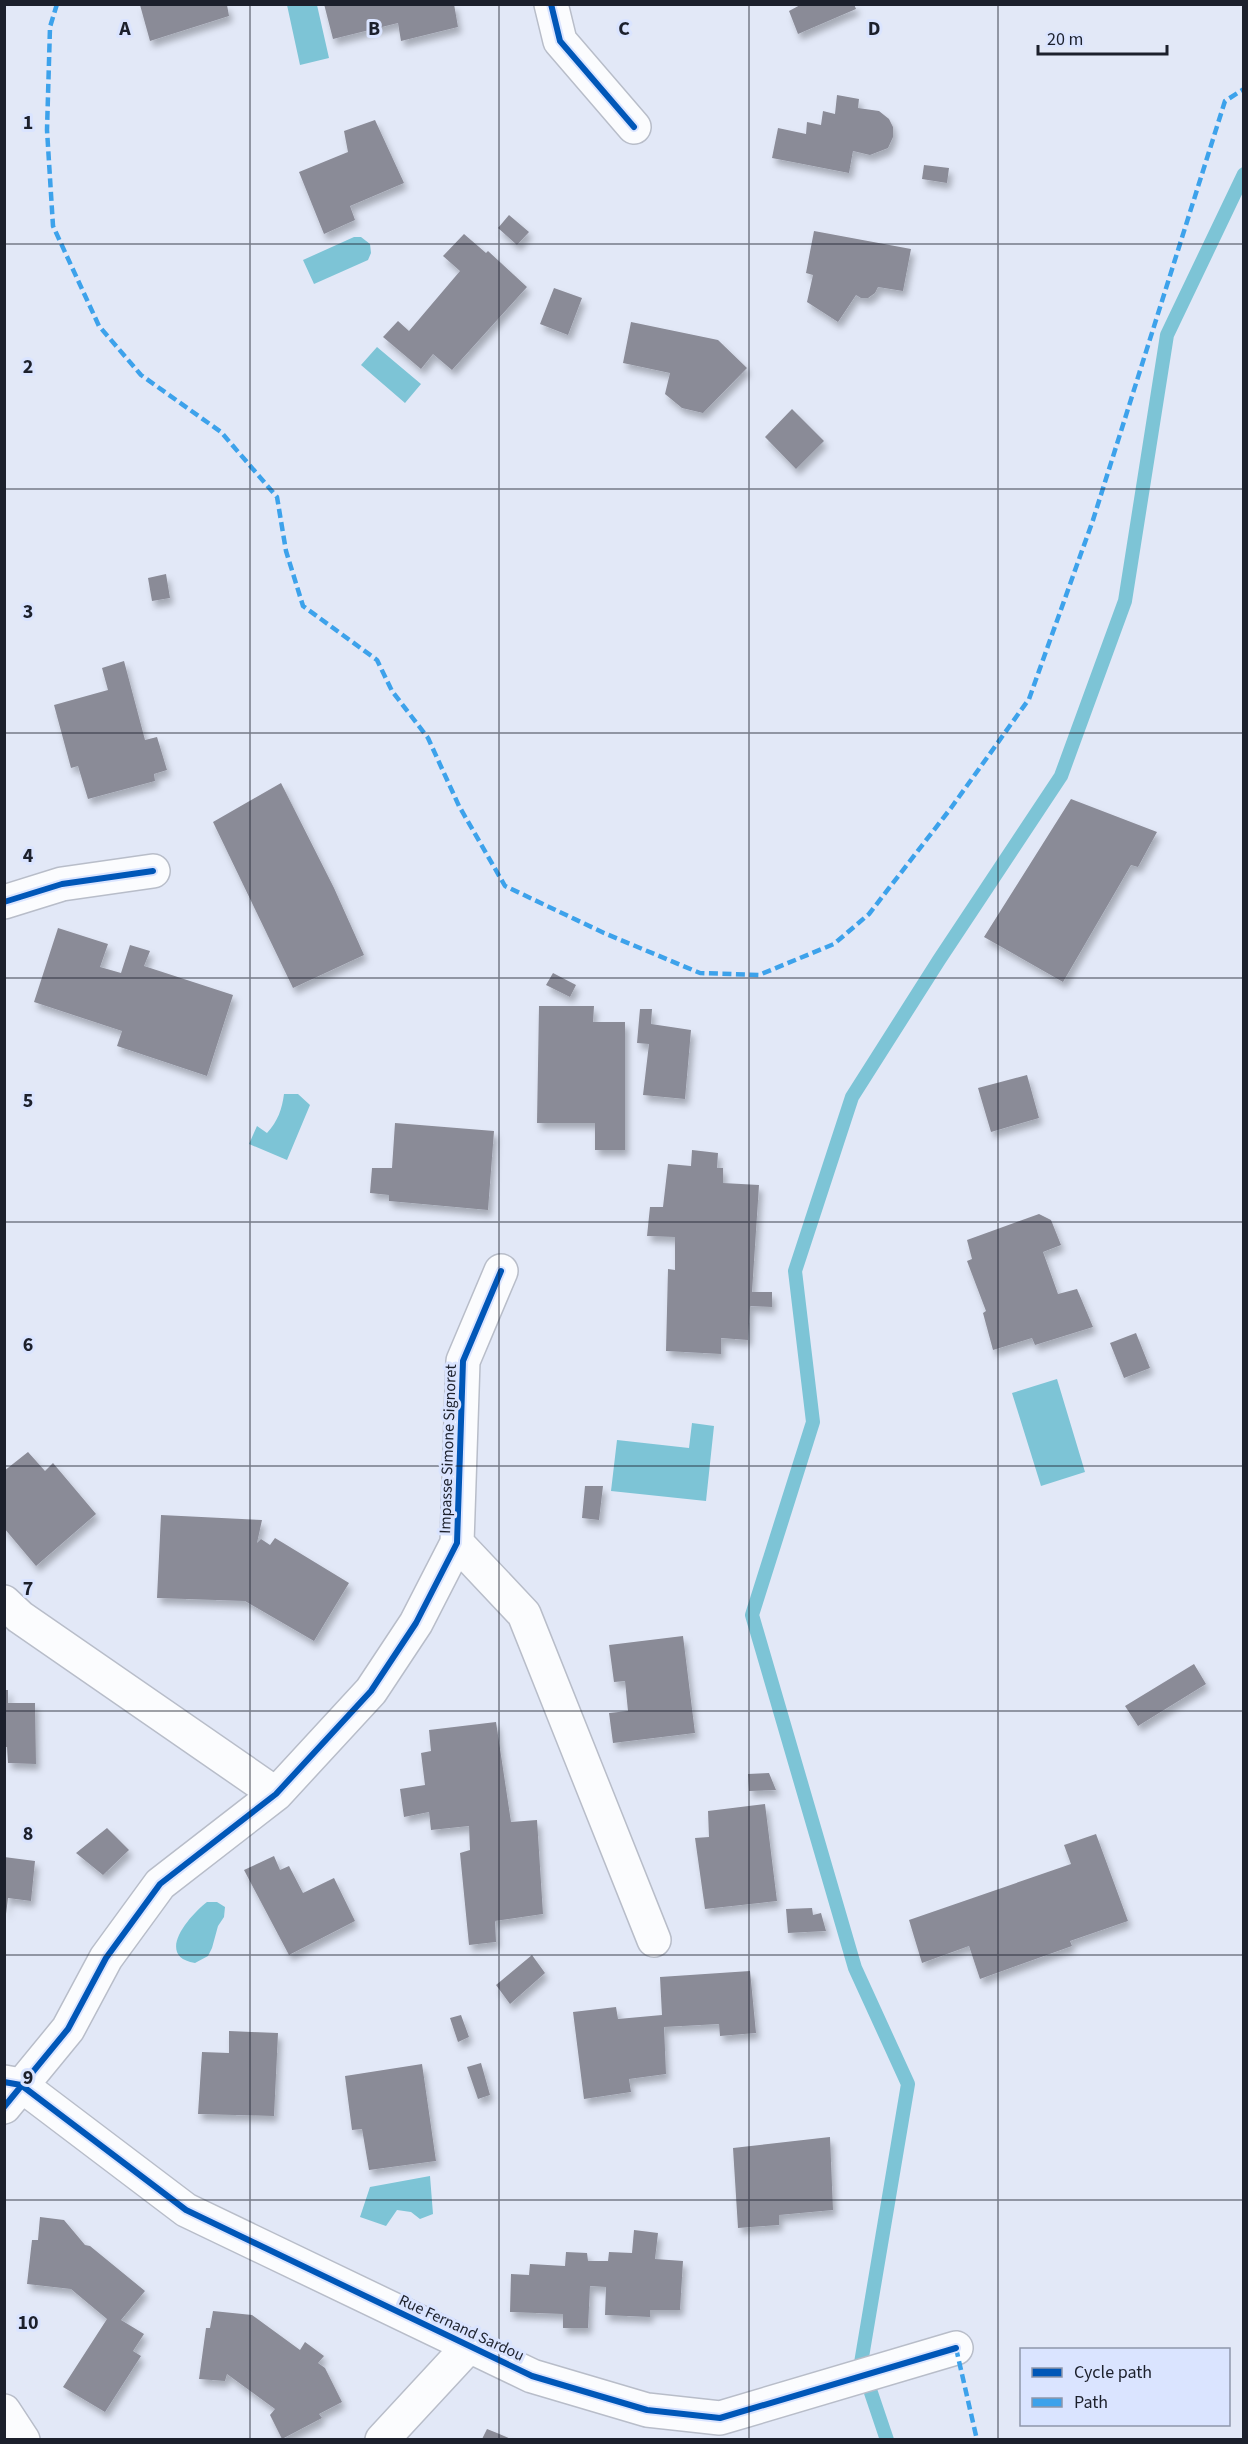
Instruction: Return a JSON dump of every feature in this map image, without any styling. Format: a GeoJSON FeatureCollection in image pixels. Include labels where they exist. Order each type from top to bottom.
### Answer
{"type":"FeatureCollection","features":[{"type":"Feature","properties":{"kind":"street"},"geometry":{"type":"LineString","coordinates":[[551,4],[560,41],[634,127]]}},
{"type":"Feature","properties":{"kind":"street"},"geometry":{"type":"LineString","coordinates":[[4,902],[62,884],[153,871]]}},
{"type":"Feature","properties":{"kind":"street","name":"Impasse Simone Signoret"},"geometry":{"type":"LineString","coordinates":[[10,2091],[68,2029],[106,1958],[160,1884],[276,1794],[371,1691],[416,1623],[457,1543],[463,1361],[501,1271]]}},
{"type":"Feature","properties":{"kind":"street"},"geometry":{"type":"LineString","coordinates":[[457,1543],[524,1614],[654,1940]]}},
{"type":"Feature","properties":{"kind":"street"},"geometry":{"type":"LineString","coordinates":[[4,1602],[20,1617],[276,1794]]}},
{"type":"Feature","properties":{"kind":"street","name":"Rue Fernand Sardou"},"geometry":{"type":"LineString","coordinates":[[10,2091],[186,2210],[532,2376],[646,2410],[720,2418],[956,2348]]}},
{"type":"Feature","properties":{"kind":"street"},"geometry":{"type":"LineString","coordinates":[[382,2439],[469,2346]]}},
{"type":"Feature","properties":{"kind":"street"},"geometry":{"type":"LineString","coordinates":[[4,2411],[23,2439]]}},
{"type":"Feature","properties":{"kind":"water"},"geometry":{"type":"Polygon","coordinates":[[[287,5],[317,5],[329,58],[300,65],[287,5]]]}},
{"type":"Feature","properties":{"kind":"water"},"geometry":{"type":"Polygon","coordinates":[[[354,237],[361,237],[370,244],[371,253],[368,260],[314,284],[303,260],[354,237]]]}},
{"type":"Feature","properties":{"kind":"water"},"geometry":{"type":"Polygon","coordinates":[[[377,347],[421,384],[405,403],[361,365],[377,347]]]}},
{"type":"Feature","properties":{"kind":"water"},"geometry":{"type":"Polygon","coordinates":[[[284,1094],[298,1094],[310,1105],[287,1160],[249,1144],[257,1126],[267,1133],[274,1124],[281,1110],[284,1094]]]}},
{"type":"Feature","properties":{"kind":"water"},"geometry":{"type":"Polygon","coordinates":[[[1057,1379],[1085,1472],[1041,1486],[1012,1393],[1057,1379]]]}},
{"type":"Feature","properties":{"kind":"water"},"geometry":{"type":"Polygon","coordinates":[[[692,1423],[714,1426],[706,1501],[611,1491],[617,1440],[689,1448],[692,1423]]]}},
{"type":"Feature","properties":{"kind":"water"},"geometry":{"type":"Polygon","coordinates":[[[207,1902],[217,1902],[225,1907],[224,1917],[218,1926],[208,1956],[195,1963],[183,1959],[177,1952],[176,1944],[185,1925],[207,1902]]]}},
{"type":"Feature","properties":{"kind":"water"},"geometry":{"type":"Polygon","coordinates":[[[430,2176],[433,2214],[420,2219],[411,2212],[397,2210],[386,2226],[360,2217],[370,2187],[430,2176]]]}},
{"type":"Feature","properties":{"kind":"building"},"geometry":{"type":"Polygon","coordinates":[[[324,4],[454,4],[458,27],[401,41],[398,23],[333,39],[324,4]]]}},
{"type":"Feature","properties":{"kind":"building"},"geometry":{"type":"Polygon","coordinates":[[[802,4],[854,4],[856,9],[798,34],[789,11],[802,4]]]}},
{"type":"Feature","properties":{"kind":"building"},"geometry":{"type":"Polygon","coordinates":[[[140,5],[227,5],[229,16],[150,41],[140,5]]]}},
{"type":"Feature","properties":{"kind":"building"},"geometry":{"type":"Polygon","coordinates":[[[837,95],[859,99],[858,108],[879,111],[889,119],[893,127],[893,137],[888,148],[870,155],[853,151],[849,173],[772,158],[778,128],[806,134],[807,122],[821,125],[823,111],[835,114],[837,95]]]}},
{"type":"Feature","properties":{"kind":"building"},"geometry":{"type":"Polygon","coordinates":[[[375,120],[404,183],[350,206],[355,220],[324,234],[299,172],[348,152],[344,131],[375,120]]]}},
{"type":"Feature","properties":{"kind":"building"},"geometry":{"type":"Polygon","coordinates":[[[924,165],[949,168],[947,183],[922,179],[924,165]]]}},
{"type":"Feature","properties":{"kind":"building"},"geometry":{"type":"Polygon","coordinates":[[[509,215],[529,232],[517,245],[498,228],[509,215]]]}},
{"type":"Feature","properties":{"kind":"building"},"geometry":{"type":"Polygon","coordinates":[[[814,231],[911,249],[903,291],[878,287],[875,293],[868,298],[856,295],[838,322],[807,302],[813,275],[806,273],[814,231]]]}},
{"type":"Feature","properties":{"kind":"building"},"geometry":{"type":"Polygon","coordinates":[[[464,234],[486,253],[488,251],[527,287],[452,370],[433,354],[421,369],[383,337],[398,321],[409,331],[460,271],[443,256],[464,234]]]}},
{"type":"Feature","properties":{"kind":"building"},"geometry":{"type":"Polygon","coordinates":[[[554,288],[582,298],[568,335],[540,324],[554,288]]]}},
{"type":"Feature","properties":{"kind":"building"},"geometry":{"type":"Polygon","coordinates":[[[631,322],[718,340],[747,368],[703,413],[682,408],[665,394],[670,373],[623,363],[631,322]]]}},
{"type":"Feature","properties":{"kind":"building"},"geometry":{"type":"Polygon","coordinates":[[[792,409],[824,441],[796,469],[765,437],[792,409]]]}},
{"type":"Feature","properties":{"kind":"building"},"geometry":{"type":"Polygon","coordinates":[[[166,574],[170,598],[152,601],[148,578],[166,574]]]}},
{"type":"Feature","properties":{"kind":"building"},"geometry":{"type":"Polygon","coordinates":[[[124,661],[145,740],[157,737],[167,770],[154,774],[155,781],[88,799],[78,766],[71,768],[54,705],[108,690],[102,668],[124,661]]]}},
{"type":"Feature","properties":{"kind":"building"},"geometry":{"type":"Polygon","coordinates":[[[281,783],[334,888],[364,955],[293,988],[213,822],[281,783]]]}},
{"type":"Feature","properties":{"kind":"building"},"geometry":{"type":"Polygon","coordinates":[[[1071,799],[1157,832],[1138,867],[1131,865],[1063,982],[984,937],[1071,799]]]}},
{"type":"Feature","properties":{"kind":"building"},"geometry":{"type":"Polygon","coordinates":[[[58,928],[108,944],[100,967],[121,973],[130,945],[150,951],[144,966],[233,995],[207,1076],[117,1046],[122,1031],[34,1002],[58,928]]]}},
{"type":"Feature","properties":{"kind":"building"},"geometry":{"type":"Polygon","coordinates":[[[553,973],[576,985],[570,997],[546,985],[553,973]]]}},
{"type":"Feature","properties":{"kind":"building"},"geometry":{"type":"Polygon","coordinates":[[[539,1006],[594,1006],[593,1022],[625,1022],[625,1150],[595,1150],[595,1123],[537,1123],[539,1006]]]}},
{"type":"Feature","properties":{"kind":"building"},"geometry":{"type":"Polygon","coordinates":[[[640,1009],[652,1009],[651,1024],[691,1030],[685,1099],[643,1095],[649,1044],[637,1043],[640,1009]]]}},
{"type":"Feature","properties":{"kind":"building"},"geometry":{"type":"Polygon","coordinates":[[[1027,1075],[1039,1118],[991,1132],[978,1088],[1027,1075]]]}},
{"type":"Feature","properties":{"kind":"building"},"geometry":{"type":"Polygon","coordinates":[[[395,1123],[494,1131],[488,1210],[389,1201],[389,1195],[370,1193],[372,1168],[392,1168],[395,1123]]]}},
{"type":"Feature","properties":{"kind":"building"},"geometry":{"type":"Polygon","coordinates":[[[692,1150],[718,1153],[717,1168],[723,1168],[723,1183],[759,1185],[752,1292],[772,1292],[772,1307],[750,1306],[748,1340],[721,1338],[721,1354],[666,1351],[668,1269],[675,1270],[675,1237],[647,1236],[650,1207],[663,1207],[668,1164],[691,1166],[692,1150]]]}},
{"type":"Feature","properties":{"kind":"building"},"geometry":{"type":"Polygon","coordinates":[[[1039,1214],[1051,1220],[1061,1245],[1043,1252],[1058,1294],[1077,1289],[1093,1327],[1035,1345],[1032,1338],[993,1350],[983,1313],[986,1311],[967,1261],[972,1259],[967,1240],[1039,1214]]]}},
{"type":"Feature","properties":{"kind":"building"},"geometry":{"type":"Polygon","coordinates":[[[1136,1333],[1150,1368],[1124,1378],[1110,1343],[1136,1333]]]}},
{"type":"Feature","properties":{"kind":"building"},"geometry":{"type":"Polygon","coordinates":[[[28,1452],[45,1471],[53,1463],[96,1514],[36,1566],[4,1528],[4,1471],[28,1452]]]}},
{"type":"Feature","properties":{"kind":"building"},"geometry":{"type":"Polygon","coordinates":[[[585,1486],[603,1486],[599,1520],[582,1518],[585,1486]]]}},
{"type":"Feature","properties":{"kind":"building"},"geometry":{"type":"Polygon","coordinates":[[[161,1515],[262,1520],[257,1543],[261,1539],[270,1545],[275,1538],[349,1583],[314,1641],[245,1601],[157,1598],[161,1515]]]}},
{"type":"Feature","properties":{"kind":"building"},"geometry":{"type":"Polygon","coordinates":[[[683,1636],[695,1733],[613,1743],[609,1713],[628,1711],[625,1681],[614,1682],[609,1645],[683,1636]]]}},
{"type":"Feature","properties":{"kind":"building"},"geometry":{"type":"Polygon","coordinates":[[[1194,1664],[1206,1684],[1138,1726],[1125,1706],[1194,1664]]]}},
{"type":"Feature","properties":{"kind":"building"},"geometry":{"type":"Polygon","coordinates":[[[4,1690],[8,1690],[8,1703],[35,1703],[36,1764],[8,1763],[7,1747],[4,1747],[4,1690]]]}},
{"type":"Feature","properties":{"kind":"building"},"geometry":{"type":"Polygon","coordinates":[[[496,1722],[511,1822],[537,1820],[543,1914],[495,1921],[496,1942],[469,1945],[460,1853],[470,1850],[469,1826],[431,1830],[429,1812],[404,1817],[400,1789],[425,1785],[421,1753],[431,1751],[429,1730],[496,1722]]]}},
{"type":"Feature","properties":{"kind":"building"},"geometry":{"type":"Polygon","coordinates":[[[769,1773],[776,1790],[749,1791],[748,1774],[769,1773]]]}},
{"type":"Feature","properties":{"kind":"building"},"geometry":{"type":"Polygon","coordinates":[[[765,1804],[777,1901],[705,1909],[695,1838],[709,1837],[708,1811],[765,1804]]]}},
{"type":"Feature","properties":{"kind":"building"},"geometry":{"type":"Polygon","coordinates":[[[107,1828],[129,1850],[103,1875],[76,1853],[107,1828]]]}},
{"type":"Feature","properties":{"kind":"building"},"geometry":{"type":"Polygon","coordinates":[[[1096,1834],[1128,1921],[1070,1941],[1072,1946],[980,1979],[969,1946],[922,1963],[909,1920],[1071,1864],[1064,1845],[1096,1834]]]}},
{"type":"Feature","properties":{"kind":"building"},"geometry":{"type":"Polygon","coordinates":[[[274,1856],[280,1870],[289,1866],[303,1893],[334,1878],[355,1921],[289,1955],[244,1870],[274,1856]]]}},
{"type":"Feature","properties":{"kind":"building"},"geometry":{"type":"Polygon","coordinates":[[[4,1857],[35,1861],[31,1901],[8,1898],[6,1914],[4,1857]]]}},
{"type":"Feature","properties":{"kind":"building"},"geometry":{"type":"Polygon","coordinates":[[[812,1908],[813,1915],[821,1913],[826,1931],[788,1933],[786,1909],[812,1908]]]}},
{"type":"Feature","properties":{"kind":"building"},"geometry":{"type":"Polygon","coordinates":[[[532,1955],[545,1973],[510,2004],[496,1985],[532,1955]]]}},
{"type":"Feature","properties":{"kind":"building"},"geometry":{"type":"Polygon","coordinates":[[[750,1971],[756,2033],[720,2036],[719,2024],[664,2027],[666,2074],[629,2079],[631,2092],[584,2099],[573,2012],[616,2007],[618,2019],[662,2015],[660,1977],[750,1971]]]}},
{"type":"Feature","properties":{"kind":"building"},"geometry":{"type":"Polygon","coordinates":[[[461,2015],[469,2037],[458,2042],[450,2018],[461,2015]]]}},
{"type":"Feature","properties":{"kind":"building"},"geometry":{"type":"Polygon","coordinates":[[[229,2031],[278,2033],[274,2116],[198,2114],[202,2052],[229,2053],[229,2031]]]}},
{"type":"Feature","properties":{"kind":"building"},"geometry":{"type":"Polygon","coordinates":[[[481,2063],[490,2095],[478,2099],[467,2067],[481,2063]]]}},
{"type":"Feature","properties":{"kind":"building"},"geometry":{"type":"Polygon","coordinates":[[[422,2064],[436,2161],[369,2170],[362,2129],[352,2130],[345,2076],[422,2064]]]}},
{"type":"Feature","properties":{"kind":"building"},"geometry":{"type":"Polygon","coordinates":[[[830,2137],[833,2210],[779,2215],[779,2225],[738,2228],[733,2148],[830,2137]]]}},
{"type":"Feature","properties":{"kind":"building"},"geometry":{"type":"Polygon","coordinates":[[[40,2217],[64,2220],[85,2245],[90,2246],[145,2291],[121,2320],[144,2334],[133,2351],[141,2356],[105,2412],[63,2387],[107,2319],[71,2289],[27,2284],[32,2240],[38,2240],[40,2217]]]}},
{"type":"Feature","properties":{"kind":"building"},"geometry":{"type":"Polygon","coordinates":[[[634,2230],[658,2233],[655,2259],[683,2261],[680,2310],[650,2310],[650,2317],[605,2315],[606,2287],[590,2286],[588,2328],[563,2328],[563,2314],[510,2312],[511,2274],[529,2275],[530,2264],[565,2266],[566,2252],[587,2253],[588,2261],[608,2261],[609,2252],[632,2253],[634,2230]]]}},
{"type":"Feature","properties":{"kind":"building"},"geometry":{"type":"Polygon","coordinates":[[[213,2311],[252,2315],[300,2350],[305,2342],[324,2356],[318,2363],[325,2368],[342,2402],[319,2414],[322,2418],[282,2439],[270,2415],[275,2409],[227,2374],[225,2381],[199,2379],[206,2328],[210,2328],[213,2311]]]}},
{"type":"Feature","properties":{"kind":"building"},"geometry":{"type":"Polygon","coordinates":[[[487,2429],[497,2433],[511,2439],[482,2439],[487,2429]]]}},
{"type":"Feature","properties":{"kind":"waterway"},"geometry":{"type":"LineString","coordinates":[[887,2440],[861,2363],[908,2084],[855,1968],[752,1615],[813,1422],[795,1271],[852,1097],[939,960],[1061,776],[1125,601],[1167,335],[1244,174]]}},
{"type":"Feature","properties":{"kind":"marked path"},"geometry":{"type":"LineString","coordinates":[[57,4],[50,27],[47,130],[53,226],[99,326],[141,375],[221,432],[277,497],[286,551],[303,606],[377,660],[392,691],[428,738],[459,806],[505,886],[604,933],[700,973],[759,975],[834,944],[869,914],[951,808],[1029,699],[1093,520],[1225,101],[1244,89]]}},
{"type":"Feature","properties":{"kind":"marked path"},"geometry":{"type":"LineString","coordinates":[[956,2348],[977,2440]]}},
{"type":"Feature","properties":{"kind":"cycle path"},"geometry":{"type":"LineString","coordinates":[[551,4],[560,41],[634,127]]}},
{"type":"Feature","properties":{"kind":"cycle path"},"geometry":{"type":"LineString","coordinates":[[4,902],[62,884],[153,871]]}},
{"type":"Feature","properties":{"kind":"cycle path"},"geometry":{"type":"LineString","coordinates":[[4,2107],[68,2029],[106,1958],[160,1884],[276,1794],[371,1691],[416,1623],[457,1543],[463,1361],[501,1271]]}},
{"type":"Feature","properties":{"kind":"cycle path"},"geometry":{"type":"LineString","coordinates":[[4,2082],[21,2085],[186,2210],[532,2376],[647,2410],[720,2418],[956,2348]]}}]}
